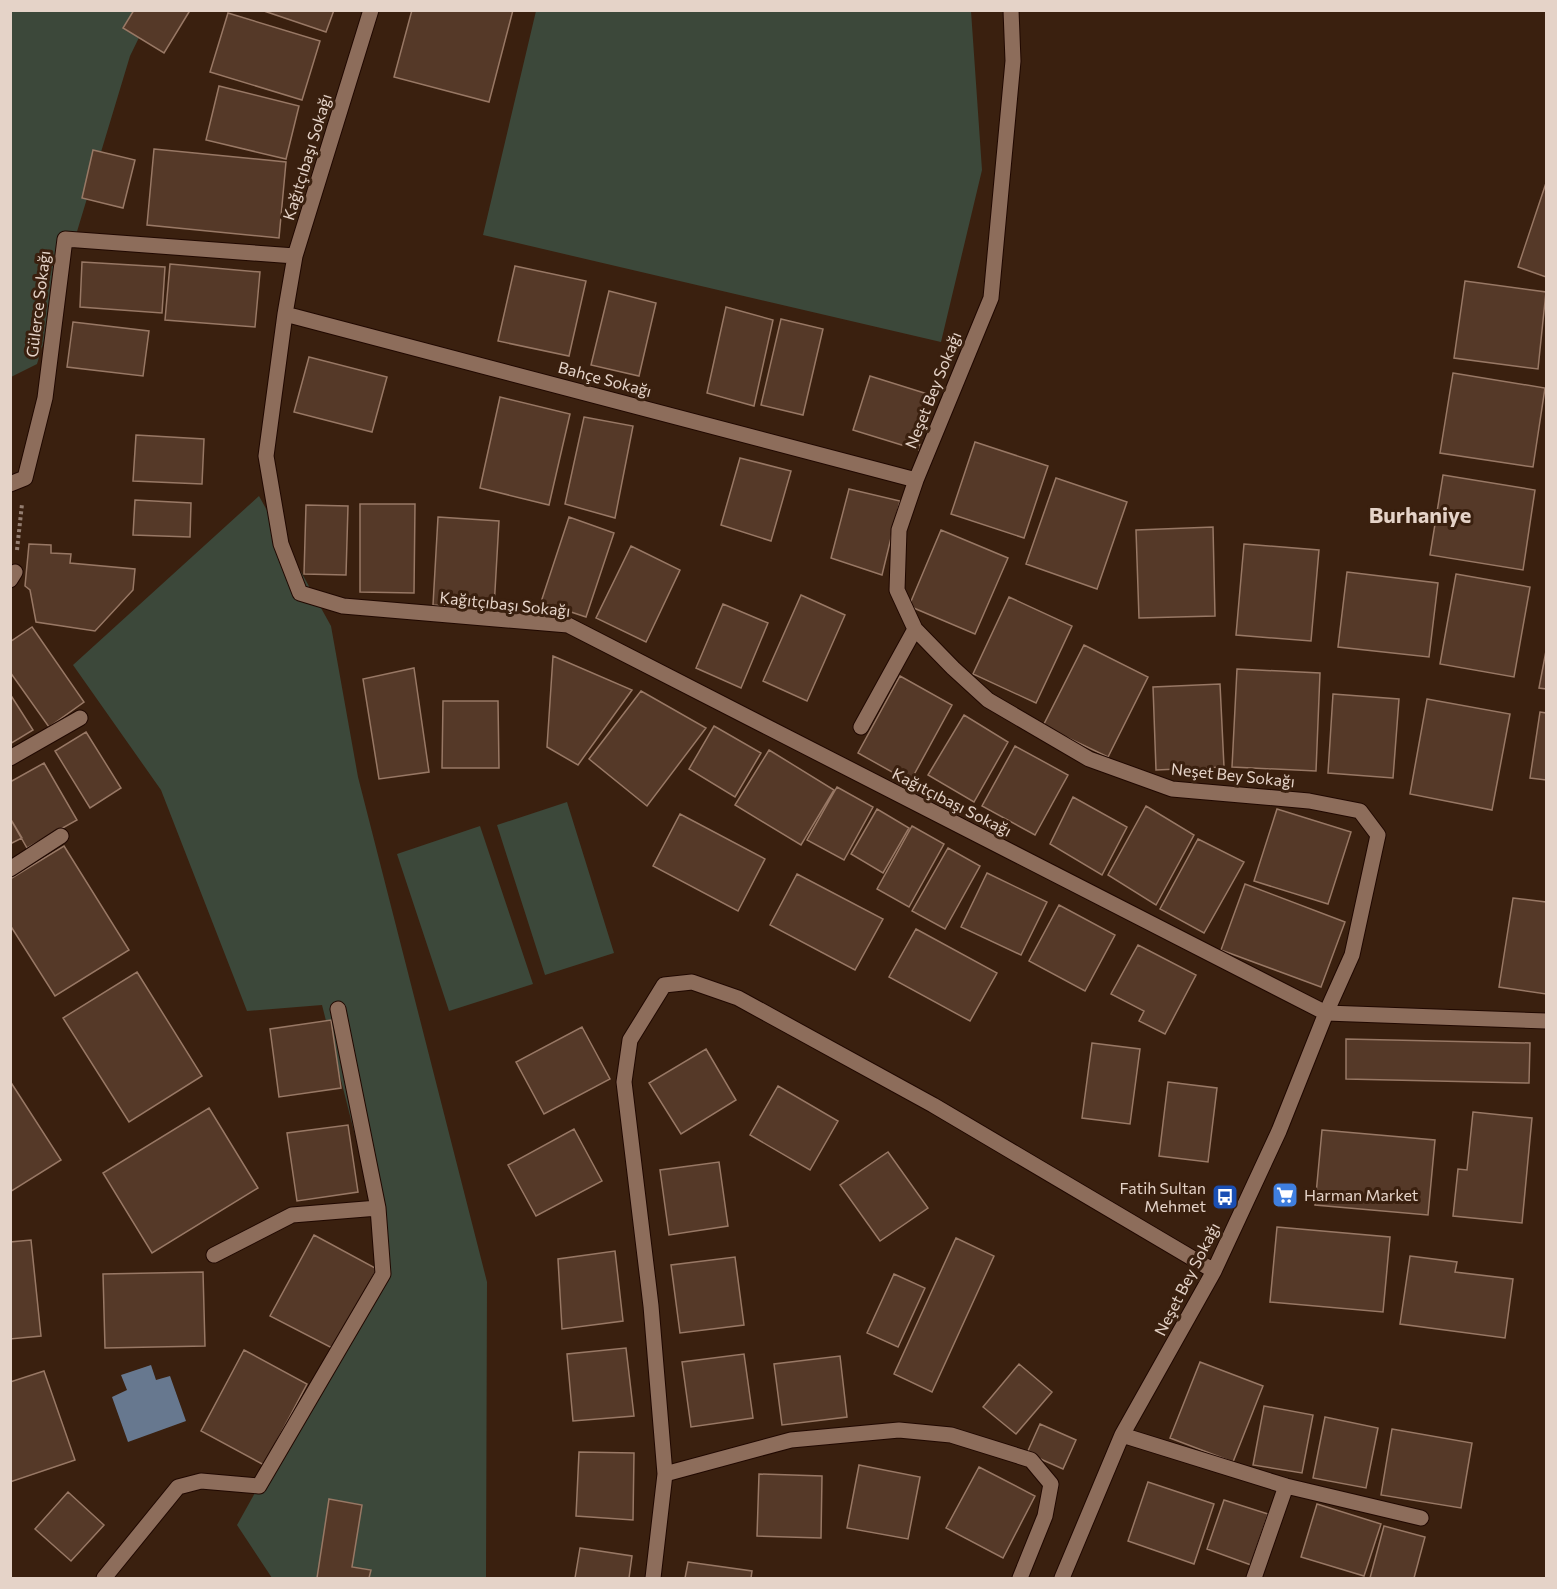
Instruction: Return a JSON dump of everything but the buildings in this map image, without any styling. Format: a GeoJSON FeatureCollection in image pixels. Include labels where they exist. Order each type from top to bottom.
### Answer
{"type":"FeatureCollection","features":[{"type":"Feature","properties":{"kind":"street","name":"Kağıtçıbaşı Sokağı"},"geometry":{"type":"LineString","coordinates":[[371,10],[295,256],[266,456],[281,544],[300,593],[343,606],[568,626],[1326,1013]]}},
{"type":"Feature","properties":{"kind":"street","name":"Neşet Bey Sokağı"},"geometry":{"type":"LineString","coordinates":[[1011,10],[1013,61],[991,298],[915,480],[899,530],[897,590],[915,629],[988,700],[1089,759],[1172,789],[1309,801],[1360,811],[1378,835],[1352,955],[1279,1131],[1214,1271],[1122,1435],[1062,1578]]}},
{"type":"Feature","properties":{"kind":"street","name":"Gülerce Sokağı"},"geometry":{"type":"LineString","coordinates":[[18,481],[45,398],[65,239],[295,256]]}},
{"type":"Feature","properties":{"kind":"street","name":"Bahçe Sokağı"},"geometry":{"type":"LineString","coordinates":[[285,314],[915,480]]}},
{"type":"Feature","properties":{"kind":"street"},"geometry":{"type":"LineString","coordinates":[[861,727],[915,629]]}},
{"type":"Feature","properties":{"kind":"street"},"geometry":{"type":"LineString","coordinates":[[10,758],[80,718]]}},
{"type":"Feature","properties":{"kind":"street"},"geometry":{"type":"LineString","coordinates":[[10,869],[62,836]]}},
{"type":"Feature","properties":{"kind":"street"},"geometry":{"type":"LineString","coordinates":[[653,1578],[665,1474],[651,1306],[624,1082],[630,1040],[664,985],[692,982],[738,998],[933,1105],[1214,1271]]}},
{"type":"Feature","properties":{"kind":"street"},"geometry":{"type":"LineString","coordinates":[[104,1578],[178,1487],[201,1481],[259,1486],[383,1274],[378,1208],[338,1009]]}},
{"type":"Feature","properties":{"kind":"street"},"geometry":{"type":"LineString","coordinates":[[1326,1013],[1546,1021]]}},
{"type":"Feature","properties":{"kind":"street"},"geometry":{"type":"LineString","coordinates":[[214,1255],[292,1215],[378,1208]]}},
{"type":"Feature","properties":{"kind":"street"},"geometry":{"type":"LineString","coordinates":[[665,1474],[791,1440],[899,1430],[951,1436],[1031,1460],[1051,1484],[1045,1516],[1020,1578]]}},
{"type":"Feature","properties":{"kind":"street"},"geometry":{"type":"LineString","coordinates":[[1122,1435],[1286,1486],[1421,1518]]}},
{"type":"Feature","properties":{"kind":"street"},"geometry":{"type":"LineString","coordinates":[[1254,1578],[1286,1486]]}},
{"type":"Feature","properties":{"kind":"path"},"geometry":{"type":"LineString","coordinates":[[13,576],[18,481]]}},
{"type":"Feature","properties":{"kind":"green space"},"geometry":{"type":"Polygon","coordinates":[[[10,11],[152,11],[130,56],[37,364],[11,377],[10,11]]]}},
{"type":"Feature","properties":{"kind":"green space"},"geometry":{"type":"Polygon","coordinates":[[[536,11],[971,11],[982,170],[941,342],[483,235],[536,11]]]}},
{"type":"Feature","properties":{"kind":"green space"},"geometry":{"type":"Polygon","coordinates":[[[259,496],[331,626],[358,777],[487,1282],[486,1578],[272,1578],[237,1525],[386,1258],[322,1005],[247,1011],[161,790],[73,665],[259,496]]]}},
{"type":"Feature","properties":{"kind":"green space"},"geometry":{"type":"Polygon","coordinates":[[[567,802],[614,953],[545,975],[497,825],[567,802]]]}},
{"type":"Feature","properties":{"kind":"green space"},"geometry":{"type":"Polygon","coordinates":[[[480,826],[533,984],[449,1011],[397,854],[480,826]]]}},
{"type":"Feature","properties":{"kind":"water"},"geometry":{"type":"Polygon","coordinates":[[[151,1365],[156,1380],[170,1376],[186,1421],[128,1442],[112,1397],[127,1390],[121,1375],[151,1365]]]}},
{"type":"Feature","properties":{"kind":"place","name":"Harman Market"},"geometry":{"type":"Point","coordinates":[1285,1195]}},
{"type":"Feature","properties":{"kind":"place","name":"Fatih Sultan Mehmet"},"geometry":{"type":"Point","coordinates":[1225,1197]}},
{"type":"Feature","properties":{"kind":"district","name":"Burhaniye"},"geometry":{"type":"Point","coordinates":[1420,515]}}]}
